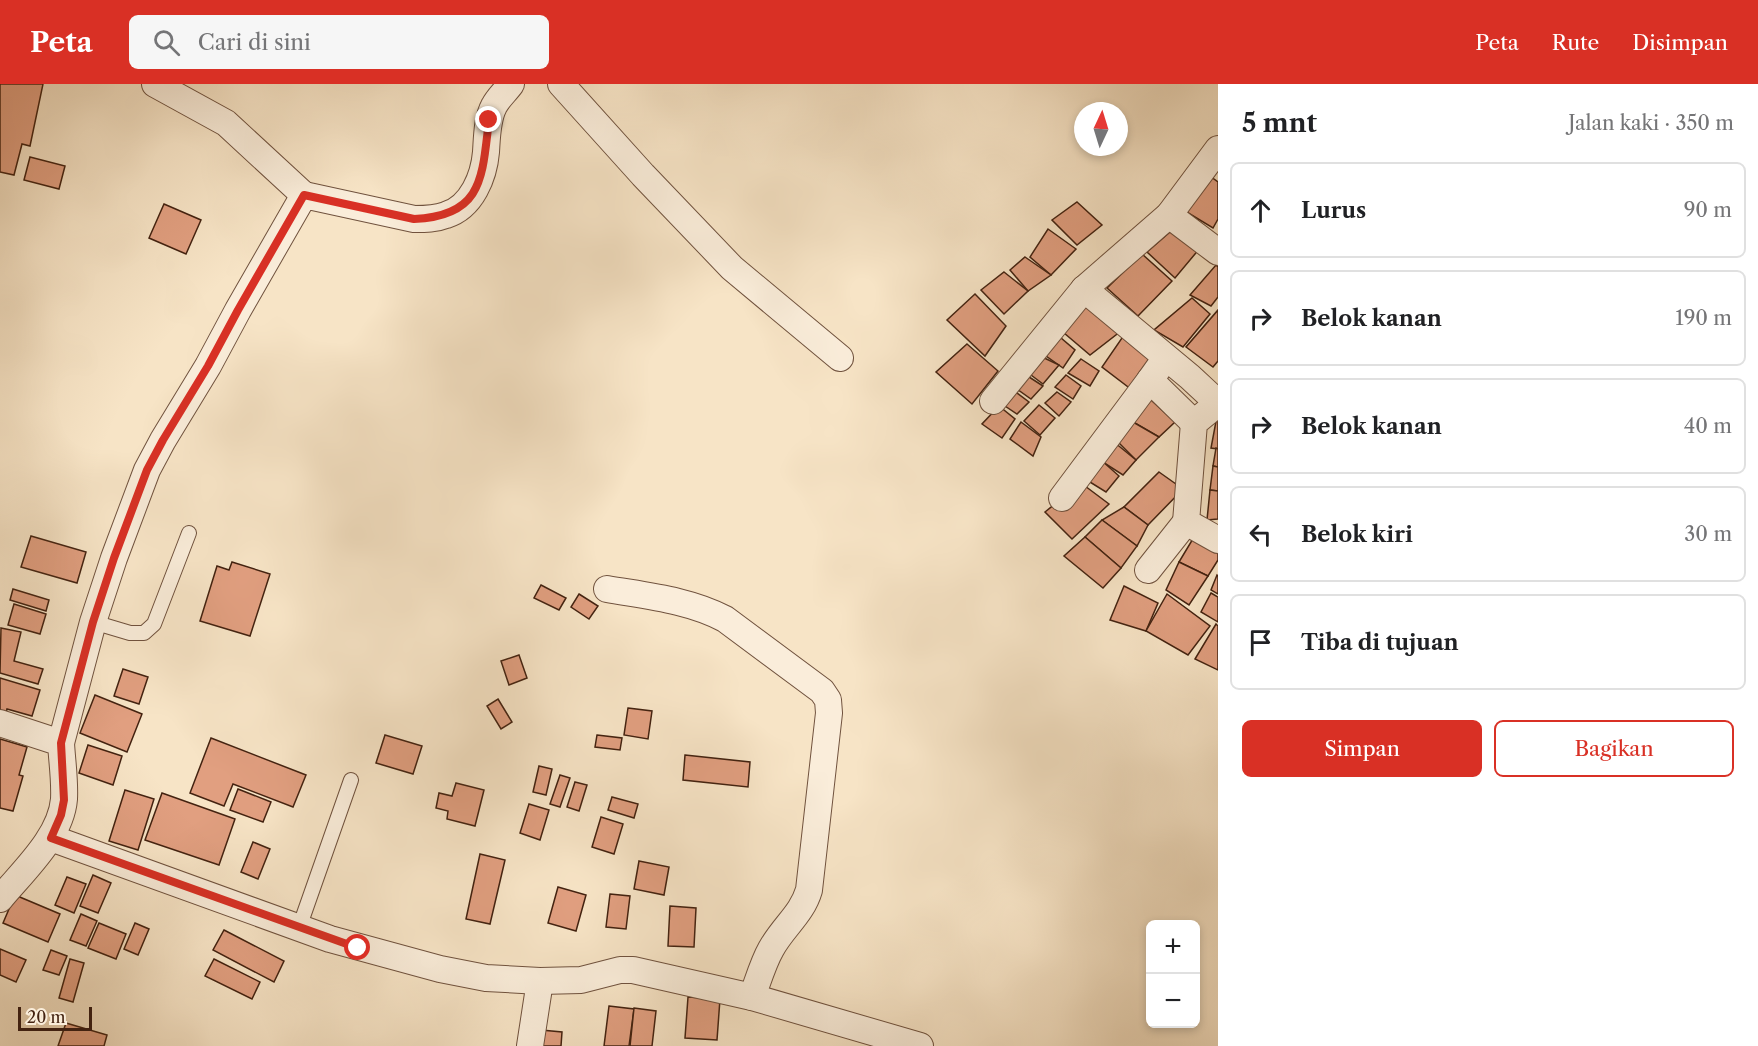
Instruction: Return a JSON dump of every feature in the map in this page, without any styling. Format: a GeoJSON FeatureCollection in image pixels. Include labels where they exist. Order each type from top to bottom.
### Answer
{"type":"FeatureCollection","features":[{"type":"Feature","properties":{"kind":"street"},"geometry":{"type":"LineString","coordinates":[[155,84],[226,123],[304,195],[414,219],[449,215],[462,206],[476,189],[485,165],[489,120],[494,104],[511,84]]}},
{"type":"Feature","properties":{"kind":"street"},"geometry":{"type":"LineString","coordinates":[[561,84],[643,175],[732,268],[840,357]]}},
{"type":"Feature","properties":{"kind":"street"},"geometry":{"type":"LineString","coordinates":[[993,401],[1084,289],[1169,215],[1218,149]]}},
{"type":"Feature","properties":{"kind":"street"},"geometry":{"type":"LineString","coordinates":[[0,899],[51,838],[61,815],[64,800],[61,743],[93,622],[147,470],[304,195]]}},
{"type":"Feature","properties":{"kind":"street"},"geometry":{"type":"LineString","coordinates":[[1169,215],[1218,252]]}},
{"type":"Feature","properties":{"kind":"street"},"geometry":{"type":"LineString","coordinates":[[1084,289],[1218,403],[1194,423],[1185,522],[1148,570]]}},
{"type":"Feature","properties":{"kind":"street"},"geometry":{"type":"LineString","coordinates":[[1062,498],[1165,358]]}},
{"type":"Feature","properties":{"kind":"street"},"geometry":{"type":"LineString","coordinates":[[1150,380],[1194,423]]}},
{"type":"Feature","properties":{"kind":"street"},"geometry":{"type":"LineString","coordinates":[[1185,522],[1218,540]]}},
{"type":"Feature","properties":{"kind":"street"},"geometry":{"type":"LineString","coordinates":[[607,590],[685,603],[713,612],[822,691],[828,700],[809,890],[798,914],[772,948],[752,997]]}},
{"type":"Feature","properties":{"kind":"street"},"geometry":{"type":"LineString","coordinates":[[0,723],[61,743]]}},
{"type":"Feature","properties":{"kind":"street"},"geometry":{"type":"LineString","coordinates":[[51,838],[358,948],[440,969],[486,978],[540,981],[581,980],[620,970],[633,970],[752,997],[920,1046]]}},
{"type":"Feature","properties":{"kind":"street"},"geometry":{"type":"LineString","coordinates":[[530,1046],[540,981]]}},
{"type":"Feature","properties":{"kind":"lane"},"geometry":{"type":"LineString","coordinates":[[93,622],[130,633],[144,633],[154,624],[189,533]]}},
{"type":"Feature","properties":{"kind":"lane"},"geometry":{"type":"LineString","coordinates":[[299,928],[351,780]]}},
{"type":"Feature","properties":{"kind":"building"},"geometry":{"type":"Polygon","coordinates":[[[0,84],[43,84],[30,146],[22,144],[14,175],[0,172],[0,84]]]}},
{"type":"Feature","properties":{"kind":"building"},"geometry":{"type":"Polygon","coordinates":[[[30,157],[65,166],[59,189],[24,180],[30,157]]]}},
{"type":"Feature","properties":{"kind":"building"},"geometry":{"type":"Polygon","coordinates":[[[1207,174],[1218,182],[1218,219],[1213,228],[1180,208],[1207,174]]]}},
{"type":"Feature","properties":{"kind":"building"},"geometry":{"type":"Polygon","coordinates":[[[1077,202],[1102,225],[1077,245],[1052,220],[1077,202]]]}},
{"type":"Feature","properties":{"kind":"building"},"geometry":{"type":"Polygon","coordinates":[[[164,204],[201,220],[186,254],[149,238],[164,204]]]}},
{"type":"Feature","properties":{"kind":"building"},"geometry":{"type":"Polygon","coordinates":[[[1178,225],[1200,248],[1175,278],[1147,252],[1178,225]]]}},
{"type":"Feature","properties":{"kind":"building"},"geometry":{"type":"Polygon","coordinates":[[[1048,229],[1076,249],[1051,275],[1030,257],[1048,229]]]}},
{"type":"Feature","properties":{"kind":"building"},"geometry":{"type":"Polygon","coordinates":[[[1142,254],[1172,281],[1138,316],[1107,288],[1142,254]]]}},
{"type":"Feature","properties":{"kind":"building"},"geometry":{"type":"Polygon","coordinates":[[[1025,257],[1051,275],[1028,291],[1010,270],[1025,257]]]}},
{"type":"Feature","properties":{"kind":"building"},"geometry":{"type":"Polygon","coordinates":[[[1216,265],[1218,267],[1218,297],[1211,306],[1190,295],[1216,265]]]}},
{"type":"Feature","properties":{"kind":"building"},"geometry":{"type":"Polygon","coordinates":[[[1004,272],[1028,291],[1004,314],[981,290],[1004,272]]]}},
{"type":"Feature","properties":{"kind":"building"},"geometry":{"type":"Polygon","coordinates":[[[975,294],[1006,326],[985,356],[947,320],[975,294]]]}},
{"type":"Feature","properties":{"kind":"building"},"geometry":{"type":"Polygon","coordinates":[[[1192,298],[1210,314],[1183,347],[1154,330],[1192,298]]]}},
{"type":"Feature","properties":{"kind":"building"},"geometry":{"type":"Polygon","coordinates":[[[1083,299],[1121,331],[1090,355],[1057,327],[1083,299]]]}},
{"type":"Feature","properties":{"kind":"building"},"geometry":{"type":"Polygon","coordinates":[[[1218,310],[1218,361],[1213,367],[1186,347],[1218,310]]]}},
{"type":"Feature","properties":{"kind":"building"},"geometry":{"type":"Polygon","coordinates":[[[1054,332],[1075,350],[1063,368],[1039,351],[1054,332]]]}},
{"type":"Feature","properties":{"kind":"building"},"geometry":{"type":"Polygon","coordinates":[[[1124,335],[1157,363],[1136,393],[1102,367],[1124,335]]]}},
{"type":"Feature","properties":{"kind":"building"},"geometry":{"type":"Polygon","coordinates":[[[967,344],[998,371],[972,404],[936,372],[967,344]]]}},
{"type":"Feature","properties":{"kind":"building"},"geometry":{"type":"Polygon","coordinates":[[[1036,354],[1059,365],[1043,384],[1023,369],[1036,354]]]}},
{"type":"Feature","properties":{"kind":"building"},"geometry":{"type":"Polygon","coordinates":[[[1081,359],[1099,371],[1090,386],[1068,373],[1081,359]]]}},
{"type":"Feature","properties":{"kind":"building"},"geometry":{"type":"Polygon","coordinates":[[[1026,375],[1043,386],[1031,399],[1014,387],[1026,375]]]}},
{"type":"Feature","properties":{"kind":"building"},"geometry":{"type":"Polygon","coordinates":[[[1066,375],[1081,386],[1073,399],[1055,387],[1066,375]]]}},
{"type":"Feature","properties":{"kind":"building"},"geometry":{"type":"Polygon","coordinates":[[[1013,390],[1029,402],[1017,414],[999,402],[1013,390]]]}},
{"type":"Feature","properties":{"kind":"building"},"geometry":{"type":"Polygon","coordinates":[[[1057,392],[1071,402],[1059,416],[1045,403],[1057,392]]]}},
{"type":"Feature","properties":{"kind":"building"},"geometry":{"type":"Polygon","coordinates":[[[1150,399],[1175,422],[1159,437],[1133,422],[1150,399]]]}},
{"type":"Feature","properties":{"kind":"building"},"geometry":{"type":"Polygon","coordinates":[[[1039,405],[1055,418],[1040,435],[1024,421],[1039,405]]]}},
{"type":"Feature","properties":{"kind":"building"},"geometry":{"type":"Polygon","coordinates":[[[999,406],[1015,419],[1002,438],[982,424],[999,406]]]}},
{"type":"Feature","properties":{"kind":"building"},"geometry":{"type":"Polygon","coordinates":[[[1218,416],[1218,449],[1211,448],[1218,416]]]}},
{"type":"Feature","properties":{"kind":"building"},"geometry":{"type":"Polygon","coordinates":[[[1021,422],[1041,437],[1033,456],[1010,439],[1021,422]]]}},
{"type":"Feature","properties":{"kind":"building"},"geometry":{"type":"Polygon","coordinates":[[[1133,422],[1159,437],[1136,460],[1117,441],[1133,422]]]}},
{"type":"Feature","properties":{"kind":"building"},"geometry":{"type":"Polygon","coordinates":[[[1114,442],[1136,460],[1123,475],[1098,459],[1114,442]]]}},
{"type":"Feature","properties":{"kind":"building"},"geometry":{"type":"Polygon","coordinates":[[[1216,448],[1218,449],[1218,467],[1213,466],[1216,448]]]}},
{"type":"Feature","properties":{"kind":"building"},"geometry":{"type":"Polygon","coordinates":[[[1101,460],[1119,476],[1106,492],[1085,479],[1101,460]]]}},
{"type":"Feature","properties":{"kind":"building"},"geometry":{"type":"Polygon","coordinates":[[[1213,466],[1218,467],[1218,491],[1210,490],[1213,466]]]}},
{"type":"Feature","properties":{"kind":"building"},"geometry":{"type":"Polygon","coordinates":[[[1159,472],[1183,489],[1148,525],[1124,507],[1159,472]]]}},
{"type":"Feature","properties":{"kind":"building"},"geometry":{"type":"Polygon","coordinates":[[[1081,483],[1109,504],[1072,539],[1045,512],[1081,483]]]}},
{"type":"Feature","properties":{"kind":"building"},"geometry":{"type":"Polygon","coordinates":[[[1210,490],[1218,491],[1218,519],[1207,520],[1210,490]]]}},
{"type":"Feature","properties":{"kind":"building"},"geometry":{"type":"Polygon","coordinates":[[[1124,507],[1148,525],[1137,546],[1102,520],[1124,507]]]}},
{"type":"Feature","properties":{"kind":"building"},"geometry":{"type":"Polygon","coordinates":[[[1102,520],[1137,546],[1121,568],[1085,537],[1102,520]]]}},
{"type":"Feature","properties":{"kind":"building"},"geometry":{"type":"Polygon","coordinates":[[[1197,532],[1218,544],[1218,560],[1208,576],[1179,562],[1197,532]]]}},
{"type":"Feature","properties":{"kind":"building"},"geometry":{"type":"Polygon","coordinates":[[[31,536],[86,552],[77,583],[21,567],[31,536]]]}},
{"type":"Feature","properties":{"kind":"building"},"geometry":{"type":"Polygon","coordinates":[[[1085,537],[1121,568],[1103,588],[1064,556],[1085,537]]]}},
{"type":"Feature","properties":{"kind":"building"},"geometry":{"type":"Polygon","coordinates":[[[232,562],[270,574],[250,636],[200,621],[217,566],[229,570],[232,562]]]}},
{"type":"Feature","properties":{"kind":"building"},"geometry":{"type":"Polygon","coordinates":[[[1179,562],[1208,576],[1189,605],[1166,590],[1179,562]]]}},
{"type":"Feature","properties":{"kind":"building"},"geometry":{"type":"Polygon","coordinates":[[[1218,576],[1218,594],[1211,590],[1218,576]]]}},
{"type":"Feature","properties":{"kind":"building"},"geometry":{"type":"Polygon","coordinates":[[[541,585],[566,598],[559,610],[534,598],[541,585]]]}},
{"type":"Feature","properties":{"kind":"building"},"geometry":{"type":"Polygon","coordinates":[[[1124,586],[1158,603],[1146,631],[1110,620],[1124,586]]]}},
{"type":"Feature","properties":{"kind":"building"},"geometry":{"type":"Polygon","coordinates":[[[13,589],[49,600],[46,611],[10,600],[13,589]]]}},
{"type":"Feature","properties":{"kind":"building"},"geometry":{"type":"Polygon","coordinates":[[[1211,593],[1218,597],[1218,622],[1201,612],[1211,593]]]}},
{"type":"Feature","properties":{"kind":"building"},"geometry":{"type":"Polygon","coordinates":[[[579,594],[598,606],[589,619],[571,607],[579,594]]]}},
{"type":"Feature","properties":{"kind":"building"},"geometry":{"type":"Polygon","coordinates":[[[1167,594],[1210,626],[1188,655],[1146,631],[1167,594]]]}},
{"type":"Feature","properties":{"kind":"building"},"geometry":{"type":"Polygon","coordinates":[[[14,604],[46,614],[40,634],[8,625],[14,604]]]}},
{"type":"Feature","properties":{"kind":"building"},"geometry":{"type":"Polygon","coordinates":[[[1216,624],[1218,626],[1218,670],[1195,659],[1216,624]]]}},
{"type":"Feature","properties":{"kind":"building"},"geometry":{"type":"Polygon","coordinates":[[[1,628],[21,632],[14,661],[43,669],[38,684],[0,673],[1,628]]]}},
{"type":"Feature","properties":{"kind":"building"},"geometry":{"type":"Polygon","coordinates":[[[519,655],[527,678],[509,685],[501,661],[519,655]]]}},
{"type":"Feature","properties":{"kind":"building"},"geometry":{"type":"Polygon","coordinates":[[[123,669],[148,677],[139,704],[114,696],[123,669]]]}},
{"type":"Feature","properties":{"kind":"building"},"geometry":{"type":"Polygon","coordinates":[[[0,678],[40,690],[32,716],[7,709],[5,717],[0,716],[0,678]]]}},
{"type":"Feature","properties":{"kind":"building"},"geometry":{"type":"Polygon","coordinates":[[[95,695],[142,714],[127,752],[80,733],[95,695]]]}},
{"type":"Feature","properties":{"kind":"building"},"geometry":{"type":"Polygon","coordinates":[[[498,699],[512,722],[501,729],[487,706],[498,699]]]}},
{"type":"Feature","properties":{"kind":"building"},"geometry":{"type":"Polygon","coordinates":[[[628,708],[652,711],[648,739],[624,735],[628,708]]]}},
{"type":"Feature","properties":{"kind":"building"},"geometry":{"type":"Polygon","coordinates":[[[385,735],[422,746],[413,774],[376,763],[385,735]]]}},
{"type":"Feature","properties":{"kind":"building"},"geometry":{"type":"Polygon","coordinates":[[[597,735],[622,738],[620,750],[595,747],[597,735]]]}},
{"type":"Feature","properties":{"kind":"building"},"geometry":{"type":"Polygon","coordinates":[[[211,738],[306,775],[293,807],[233,784],[224,806],[190,793],[211,738]]]}},
{"type":"Feature","properties":{"kind":"building"},"geometry":{"type":"Polygon","coordinates":[[[0,739],[27,747],[19,775],[23,776],[13,811],[0,808],[0,739]]]}},
{"type":"Feature","properties":{"kind":"building"},"geometry":{"type":"Polygon","coordinates":[[[88,745],[122,756],[113,785],[79,773],[88,745]]]}},
{"type":"Feature","properties":{"kind":"building"},"geometry":{"type":"Polygon","coordinates":[[[685,755],[750,762],[748,787],[683,780],[685,755]]]}},
{"type":"Feature","properties":{"kind":"building"},"geometry":{"type":"Polygon","coordinates":[[[539,766],[552,769],[546,795],[533,792],[539,766]]]}},
{"type":"Feature","properties":{"kind":"building"},"geometry":{"type":"Polygon","coordinates":[[[560,775],[570,778],[560,807],[550,804],[560,775]]]}},
{"type":"Feature","properties":{"kind":"building"},"geometry":{"type":"Polygon","coordinates":[[[575,782],[587,785],[579,811],[567,807],[575,782]]]}},
{"type":"Feature","properties":{"kind":"building"},"geometry":{"type":"Polygon","coordinates":[[[456,783],[484,790],[475,826],[447,819],[448,811],[436,808],[439,793],[452,796],[456,783]]]}},
{"type":"Feature","properties":{"kind":"building"},"geometry":{"type":"Polygon","coordinates":[[[238,789],[271,802],[263,822],[230,810],[238,789]]]}},
{"type":"Feature","properties":{"kind":"building"},"geometry":{"type":"Polygon","coordinates":[[[125,790],[154,799],[138,850],[109,841],[125,790]]]}},
{"type":"Feature","properties":{"kind":"building"},"geometry":{"type":"Polygon","coordinates":[[[162,793],[235,819],[219,865],[145,840],[162,793]]]}},
{"type":"Feature","properties":{"kind":"building"},"geometry":{"type":"Polygon","coordinates":[[[612,797],[638,804],[634,818],[608,810],[612,797]]]}},
{"type":"Feature","properties":{"kind":"building"},"geometry":{"type":"Polygon","coordinates":[[[529,804],[549,810],[540,840],[520,833],[529,804]]]}},
{"type":"Feature","properties":{"kind":"building"},"geometry":{"type":"Polygon","coordinates":[[[601,817],[623,824],[614,854],[592,847],[601,817]]]}},
{"type":"Feature","properties":{"kind":"building"},"geometry":{"type":"Polygon","coordinates":[[[253,842],[270,849],[258,879],[241,872],[253,842]]]}},
{"type":"Feature","properties":{"kind":"building"},"geometry":{"type":"Polygon","coordinates":[[[480,854],[505,860],[490,924],[466,919],[480,854]]]}},
{"type":"Feature","properties":{"kind":"building"},"geometry":{"type":"Polygon","coordinates":[[[639,861],[669,867],[664,895],[634,889],[639,861]]]}},
{"type":"Feature","properties":{"kind":"building"},"geometry":{"type":"Polygon","coordinates":[[[93,875],[111,883],[98,913],[80,906],[93,875]]]}},
{"type":"Feature","properties":{"kind":"building"},"geometry":{"type":"Polygon","coordinates":[[[67,877],[86,884],[74,913],[55,905],[67,877]]]}},
{"type":"Feature","properties":{"kind":"building"},"geometry":{"type":"Polygon","coordinates":[[[558,887],[586,895],[576,931],[548,923],[558,887]]]}},
{"type":"Feature","properties":{"kind":"building"},"geometry":{"type":"Polygon","coordinates":[[[610,894],[630,896],[626,929],[606,927],[610,894]]]}},
{"type":"Feature","properties":{"kind":"building"},"geometry":{"type":"Polygon","coordinates":[[[15,895],[60,914],[48,942],[3,923],[15,895]]]}},
{"type":"Feature","properties":{"kind":"building"},"geometry":{"type":"Polygon","coordinates":[[[670,906],[696,908],[694,947],[668,946],[670,906]]]}},
{"type":"Feature","properties":{"kind":"building"},"geometry":{"type":"Polygon","coordinates":[[[81,914],[97,921],[86,946],[70,940],[81,914]]]}},
{"type":"Feature","properties":{"kind":"building"},"geometry":{"type":"Polygon","coordinates":[[[99,923],[126,934],[116,959],[88,948],[99,923]]]}},
{"type":"Feature","properties":{"kind":"building"},"geometry":{"type":"Polygon","coordinates":[[[135,923],[149,929],[138,955],[124,949],[135,923]]]}},
{"type":"Feature","properties":{"kind":"building"},"geometry":{"type":"Polygon","coordinates":[[[224,930],[284,961],[274,982],[213,950],[224,930]]]}},
{"type":"Feature","properties":{"kind":"building"},"geometry":{"type":"Polygon","coordinates":[[[0,949],[26,960],[16,982],[0,975],[0,949]]]}},
{"type":"Feature","properties":{"kind":"building"},"geometry":{"type":"Polygon","coordinates":[[[51,950],[67,956],[59,975],[43,970],[51,950]]]}},
{"type":"Feature","properties":{"kind":"building"},"geometry":{"type":"Polygon","coordinates":[[[70,959],[84,963],[73,1002],[59,998],[70,959]]]}},
{"type":"Feature","properties":{"kind":"building"},"geometry":{"type":"Polygon","coordinates":[[[214,959],[260,982],[252,999],[205,976],[214,959]]]}},
{"type":"Feature","properties":{"kind":"building"},"geometry":{"type":"Polygon","coordinates":[[[688,997],[720,999],[717,1040],[685,1038],[688,997]]]}},
{"type":"Feature","properties":{"kind":"building"},"geometry":{"type":"Polygon","coordinates":[[[609,1006],[634,1009],[629,1046],[604,1046],[609,1006]]]}},
{"type":"Feature","properties":{"kind":"building"},"geometry":{"type":"Polygon","coordinates":[[[634,1008],[656,1011],[652,1046],[630,1046],[634,1008]]]}},
{"type":"Feature","properties":{"kind":"building"},"geometry":{"type":"Polygon","coordinates":[[[66,1023],[107,1035],[104,1046],[58,1046],[66,1023]]]}},
{"type":"Feature","properties":{"kind":"building"},"geometry":{"type":"Polygon","coordinates":[[[541,1030],[562,1032],[561,1046],[540,1046],[541,1030]]]}},
{"type":"Feature","properties":{"kind":"route"},"geometry":{"type":"LineString","coordinates":[[358,948],[51,838],[61,815],[64,800],[61,743],[93,622],[147,470],[304,195],[414,219],[449,215],[462,206],[476,189],[485,165],[489,120]]}}]}
